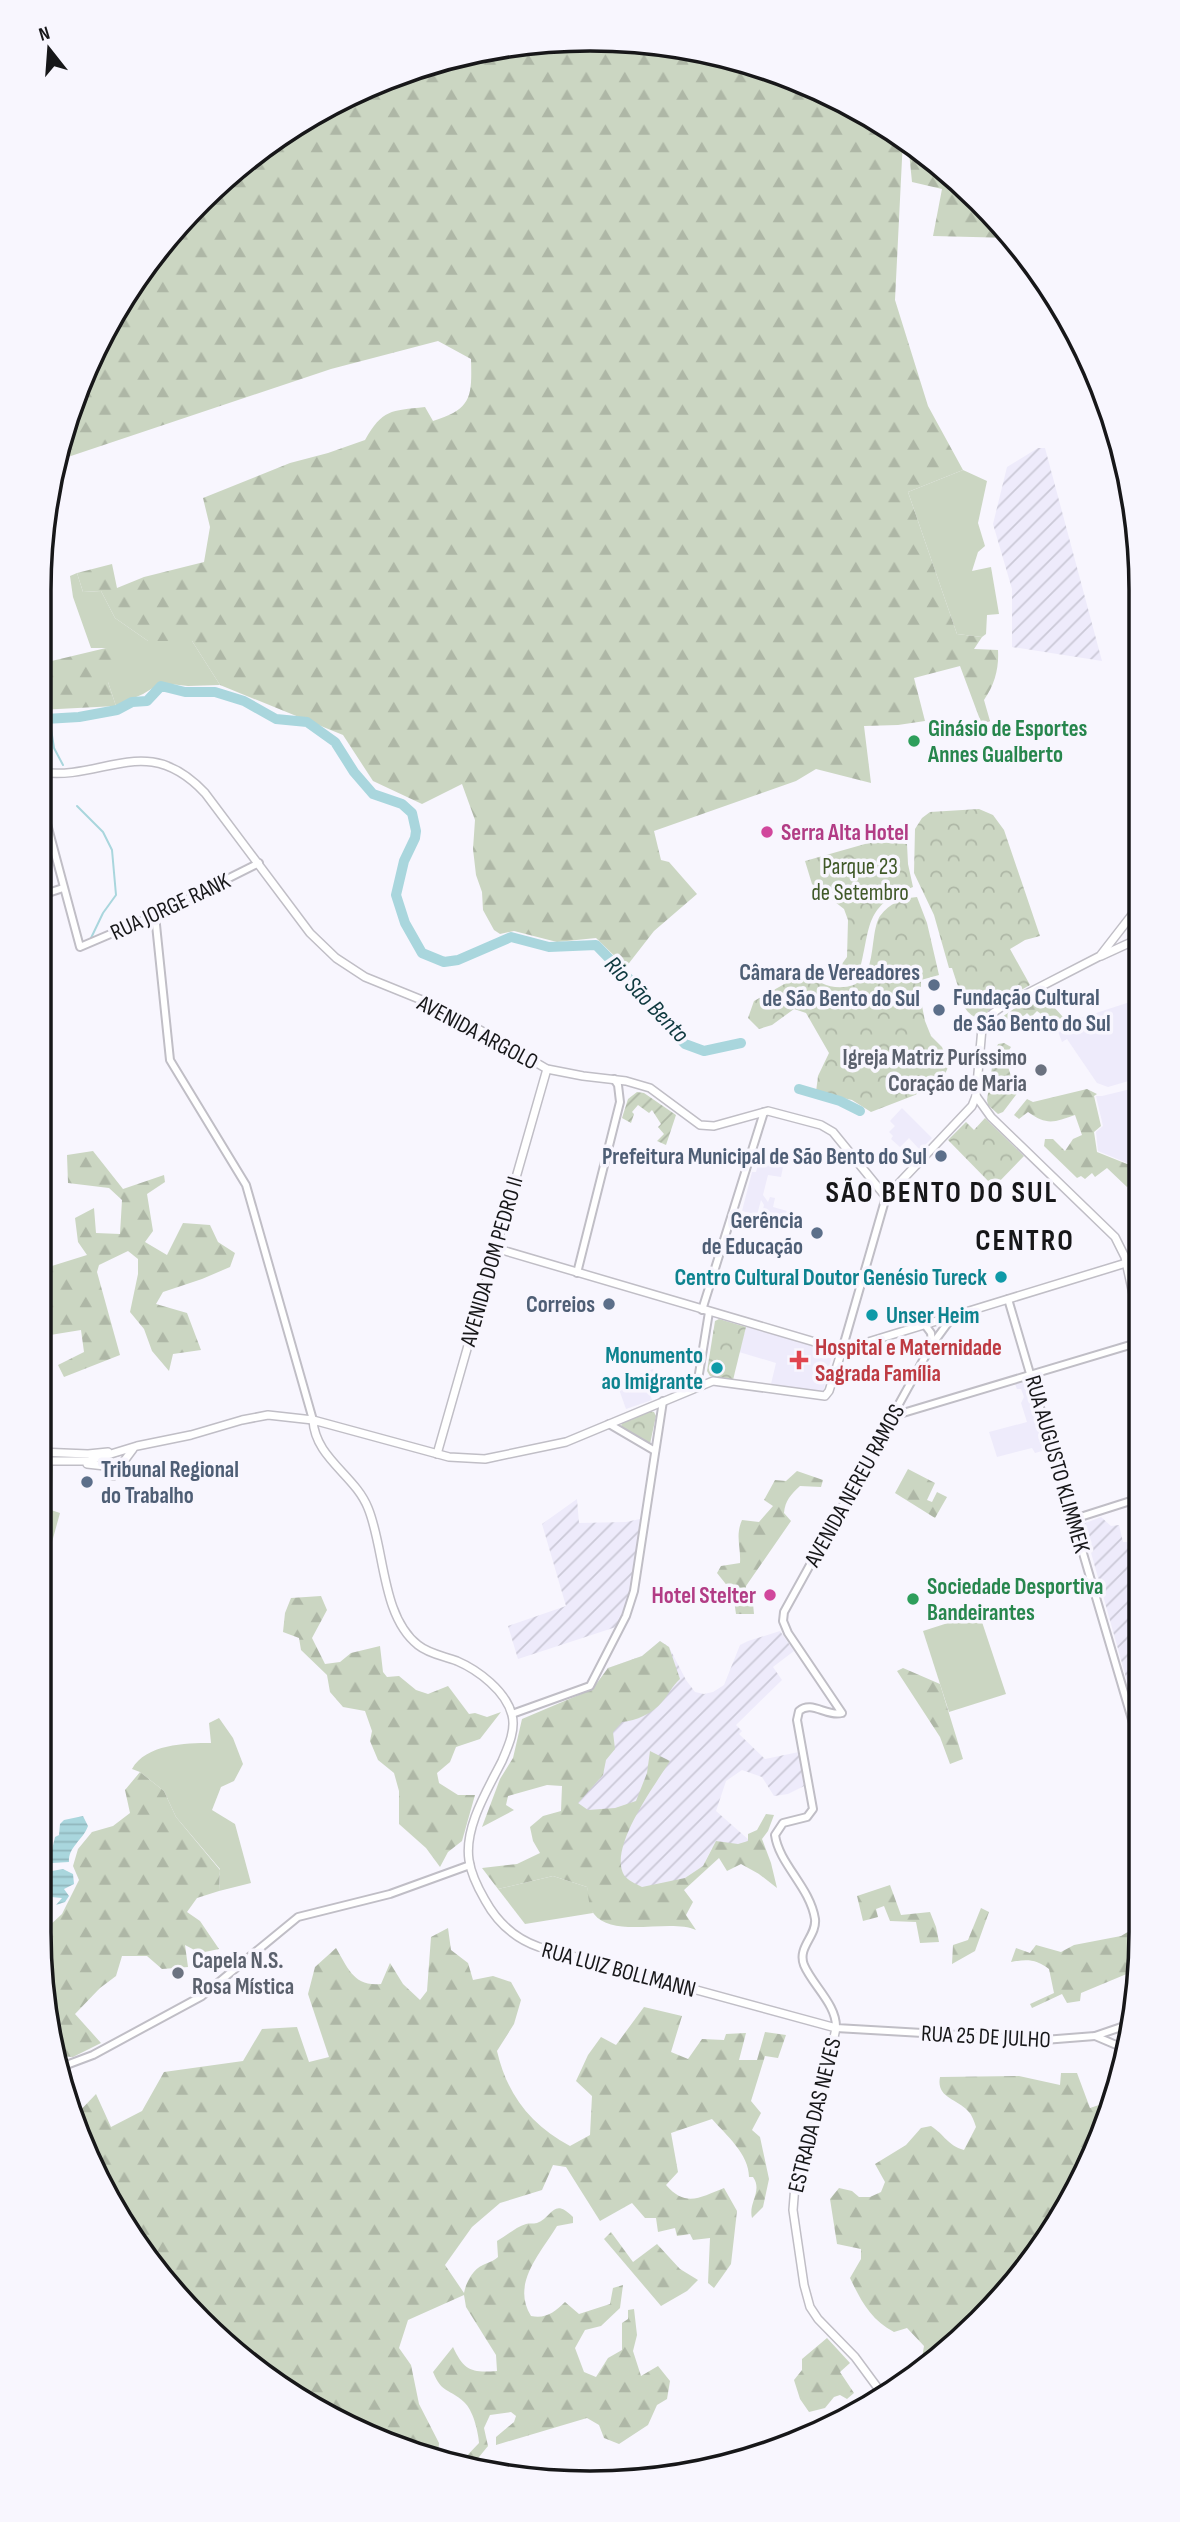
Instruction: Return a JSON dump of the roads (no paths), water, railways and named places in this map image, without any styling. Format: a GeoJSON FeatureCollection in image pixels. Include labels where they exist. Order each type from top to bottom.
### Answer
{"type":"FeatureCollection","features":[{"type":"Feature","properties":{"kind":"main road","name":"AVENIDA ARGOLO"},"geometry":{"type":"LineString","coordinates":[[51,772],[145,760],[178,771],[196,783],[310,933],[344,964],[378,983],[444,1009],[547,1069],[626,1081],[650,1088],[703,1126],[714,1126],[764,1112],[778,1113],[821,1125],[833,1132],[887,1197]]}},
{"type":"Feature","properties":{"kind":"main road"},"geometry":{"type":"LineString","coordinates":[[1100,956],[1129,919]]}},
{"type":"Feature","properties":{"kind":"main road"},"geometry":{"type":"LineString","coordinates":[[1113,939],[1114,946],[1120,947]]}},
{"type":"Feature","properties":{"kind":"main road"},"geometry":{"type":"LineString","coordinates":[[887,1197],[972,1106],[976,1096],[982,1028],[989,1017],[1003,1006],[1129,943]]}},
{"type":"Feature","properties":{"kind":"main road","name":"AVENIDA DOM PEDRO II"},"geometry":{"type":"LineString","coordinates":[[437,1454],[547,1069]]}},
{"type":"Feature","properties":{"kind":"main road"},"geometry":{"type":"LineString","coordinates":[[976,1096],[991,1117],[1112,1233],[1120,1246],[1129,1277]]}},
{"type":"Feature","properties":{"kind":"main road"},"geometry":{"type":"LineString","coordinates":[[964,1114],[978,1112],[991,1117]]}},
{"type":"Feature","properties":{"kind":"main road"},"geometry":{"type":"LineString","coordinates":[[495,1248],[842,1350],[1126,1263]]}},
{"type":"Feature","properties":{"kind":"main road"},"geometry":{"type":"LineString","coordinates":[[71,1462],[191,1435],[261,1415],[313,1420],[437,1454],[485,1459],[561,1443],[697,1386],[718,1381],[825,1396],[842,1350]]}},
{"type":"Feature","properties":{"kind":"main road"},"geometry":{"type":"LineString","coordinates":[[313,1420],[314,1433],[320,1446],[367,1505],[401,1627],[425,1650],[460,1663],[484,1678],[500,1695],[512,1714]]}},
{"type":"Feature","properties":{"kind":"main road"},"geometry":{"type":"LineString","coordinates":[[51,1461],[105,1466],[113,1476],[125,1456],[137,1446]]}},
{"type":"Feature","properties":{"kind":"main road"},"geometry":{"type":"LineString","coordinates":[[51,1453],[116,1452]]}},
{"type":"Feature","properties":{"kind":"main road","name":"RUA LUIZ BOLLMANN"},"geometry":{"type":"LineString","coordinates":[[512,1714],[512,1731],[508,1746],[473,1829],[469,1848],[470,1865],[481,1892],[496,1917],[518,1937],[534,1945],[836,2028]]}},
{"type":"Feature","properties":{"kind":"main road","name":"ESTRADA DAS NEVES"},"geometry":{"type":"LineString","coordinates":[[836,2028],[813,2136],[795,2185],[793,2210],[804,2285],[810,2306],[818,2319],[855,2357],[878,2388]]}},
{"type":"Feature","properties":{"kind":"street"},"geometry":{"type":"LineString","coordinates":[[51,843],[63,888],[51,892]]}},
{"type":"Feature","properties":{"kind":"street","name":"RUA JORGE RANK"},"geometry":{"type":"LineString","coordinates":[[63,888],[80,947],[155,915],[259,863]]}},
{"type":"Feature","properties":{"kind":"street"},"geometry":{"type":"LineString","coordinates":[[155,915],[170,1060],[246,1185],[313,1420]]}},
{"type":"Feature","properties":{"kind":"street"},"geometry":{"type":"LineString","coordinates":[[577,1273],[620,1102],[618,1085],[614,1080]]}},
{"type":"Feature","properties":{"kind":"street"},"geometry":{"type":"LineString","coordinates":[[697,1386],[706,1311],[764,1112]]}},
{"type":"Feature","properties":{"kind":"street"},"geometry":{"type":"LineString","coordinates":[[842,1350],[887,1197]]}},
{"type":"Feature","properties":{"kind":"street","name":"RUA AUGUSTO KLIMMEK"},"geometry":{"type":"LineString","coordinates":[[1008,1299],[1129,1709]]}},
{"type":"Feature","properties":{"kind":"street","name":"AVENIDA NEREU RAMOS"},"geometry":{"type":"LineString","coordinates":[[784,1626],[786,1608],[931,1346],[953,1316]]}},
{"type":"Feature","properties":{"kind":"street"},"geometry":{"type":"LineString","coordinates":[[925,1325],[932,1337],[931,1346]]}},
{"type":"Feature","properties":{"kind":"street"},"geometry":{"type":"LineString","coordinates":[[893,1416],[1129,1345]]}},
{"type":"Feature","properties":{"kind":"street"},"geometry":{"type":"LineString","coordinates":[[512,1714],[590,1686],[626,1616],[634,1591],[663,1401]]}},
{"type":"Feature","properties":{"kind":"street"},"geometry":{"type":"LineString","coordinates":[[609,1424],[655,1451]]}},
{"type":"Feature","properties":{"kind":"street"},"geometry":{"type":"LineString","coordinates":[[1074,1520],[1129,1502]]}},
{"type":"Feature","properties":{"kind":"street","name":"ESTRADA DAS NEVES"},"geometry":{"type":"LineString","coordinates":[[784,1626],[842,1713],[827,1714],[810,1706],[799,1711],[797,1720],[813,1810],[807,1817],[783,1823],[775,1835],[778,1846],[802,1885],[811,1906],[815,1925],[804,1947],[802,1958],[834,2015],[836,2028]]}},
{"type":"Feature","properties":{"kind":"street"},"geometry":{"type":"LineString","coordinates":[[67,2065],[93,2055],[202,1996],[298,1917],[390,1894],[470,1865]]}},
{"type":"Feature","properties":{"kind":"street","name":"RUA 25 DE JULHO"},"geometry":{"type":"LineString","coordinates":[[836,2028],[1036,2040],[1095,2036],[1121,2028]]}},
{"type":"Feature","properties":{"kind":"street"},"geometry":{"type":"LineString","coordinates":[[1112,2031],[1114,2044]]}},
{"type":"Feature","properties":{"kind":"street"},"geometry":{"type":"LineString","coordinates":[[1095,2036],[1117,2045]]}},
{"type":"Feature","properties":{"kind":"water"},"geometry":{"type":"Polygon","coordinates":[[[83,1816],[88,1826],[73,1848],[69,1862],[52,1863],[51,1854],[55,1837],[59,1835],[60,1824],[64,1820],[83,1816]]]}},
{"type":"Feature","properties":{"kind":"water"},"geometry":{"type":"Polygon","coordinates":[[[63,1869],[73,1874],[74,1884],[64,1889],[69,1896],[65,1902],[56,1905],[62,1898],[51,1897],[52,1871],[63,1869]]]}},
{"type":"Feature","properties":{"kind":"waterway","name":"Rio São Bento"},"geometry":{"type":"LineString","coordinates":[[51,719],[117,710],[132,702],[147,701],[161,686],[185,692],[215,692],[244,701],[276,719],[307,722],[335,742],[354,772],[373,794],[402,804],[412,813],[415,838],[404,861],[396,895],[405,923],[422,953],[444,962],[458,960],[511,937],[549,947],[596,945],[638,988],[659,1018],[685,1044],[704,1051],[741,1043]]}},
{"type":"Feature","properties":{"kind":"waterway"},"geometry":{"type":"LineString","coordinates":[[51,729],[54,748],[63,765]]}},
{"type":"Feature","properties":{"kind":"waterway"},"geometry":{"type":"LineString","coordinates":[[77,806],[103,832],[112,850],[116,895],[103,913],[91,938]]}},
{"type":"Feature","properties":{"kind":"waterway","name":"Rio São Bento"},"geometry":{"type":"LineString","coordinates":[[799,1089],[840,1101],[860,1111]]}},
{"type":"Feature","properties":{"kind":"place","name":"Ginásio de Esportes Annes Gualberto"},"geometry":{"type":"Point","coordinates":[914,741]}},
{"type":"Feature","properties":{"kind":"place","name":"Serra Alta Hotel"},"geometry":{"type":"Point","coordinates":[767,832]}},
{"type":"Feature","properties":{"kind":"place","name":"Câmara de Vereadores de São Bento do Sul"},"geometry":{"type":"Point","coordinates":[934,985]}},
{"type":"Feature","properties":{"kind":"place","name":"Fundação Cultural de São Bento do Sul"},"geometry":{"type":"Point","coordinates":[939,1010]}},
{"type":"Feature","properties":{"kind":"place","name":"Igreja Matriz Puríssimo Coração de Maria"},"geometry":{"type":"Point","coordinates":[1041,1070]}},
{"type":"Feature","properties":{"kind":"place","name":"Prefeitura Municipal de São Bento do Sul"},"geometry":{"type":"Point","coordinates":[941,1156]}},
{"type":"Feature","properties":{"kind":"place","name":"Gerência de Educação"},"geometry":{"type":"Point","coordinates":[817,1233]}},
{"type":"Feature","properties":{"kind":"place","name":"Centro Cultural Doutor Genésio Tureck"},"geometry":{"type":"Point","coordinates":[1001,1277]}},
{"type":"Feature","properties":{"kind":"place","name":"Correios"},"geometry":{"type":"Point","coordinates":[609,1304]}},
{"type":"Feature","properties":{"kind":"place","name":"Unser Heim"},"geometry":{"type":"Point","coordinates":[872,1315]}},
{"type":"Feature","properties":{"kind":"place","name":"Hospital e Maternidade Sagrada Família"},"geometry":{"type":"Point","coordinates":[799,1360]}},
{"type":"Feature","properties":{"kind":"place","name":"Monumento ao Imigrante"},"geometry":{"type":"Point","coordinates":[717,1368]}},
{"type":"Feature","properties":{"kind":"place","name":"Tribunal Regional do Trabalho"},"geometry":{"type":"Point","coordinates":[87,1482]}},
{"type":"Feature","properties":{"kind":"place","name":"Hotel Stelter"},"geometry":{"type":"Point","coordinates":[770,1595]}},
{"type":"Feature","properties":{"kind":"place","name":"Sociedade Desportiva Bandeirantes"},"geometry":{"type":"Point","coordinates":[913,1599]}},
{"type":"Feature","properties":{"kind":"place","name":"Capela N.S. Rosa Mística"},"geometry":{"type":"Point","coordinates":[178,1973]}},
{"type":"Feature","properties":{"kind":"district","name":"SÃO BENTO DO SUL"},"geometry":{"type":"Point","coordinates":[942,1192]}},
{"type":"Feature","properties":{"kind":"district","name":"CENTRO"},"geometry":{"type":"Point","coordinates":[1025,1240]}},
{"type":"Feature","properties":{"kind":"park label","name":"Parque 23 de Setembro"},"geometry":{"type":"Point","coordinates":[860,879]}}]}
